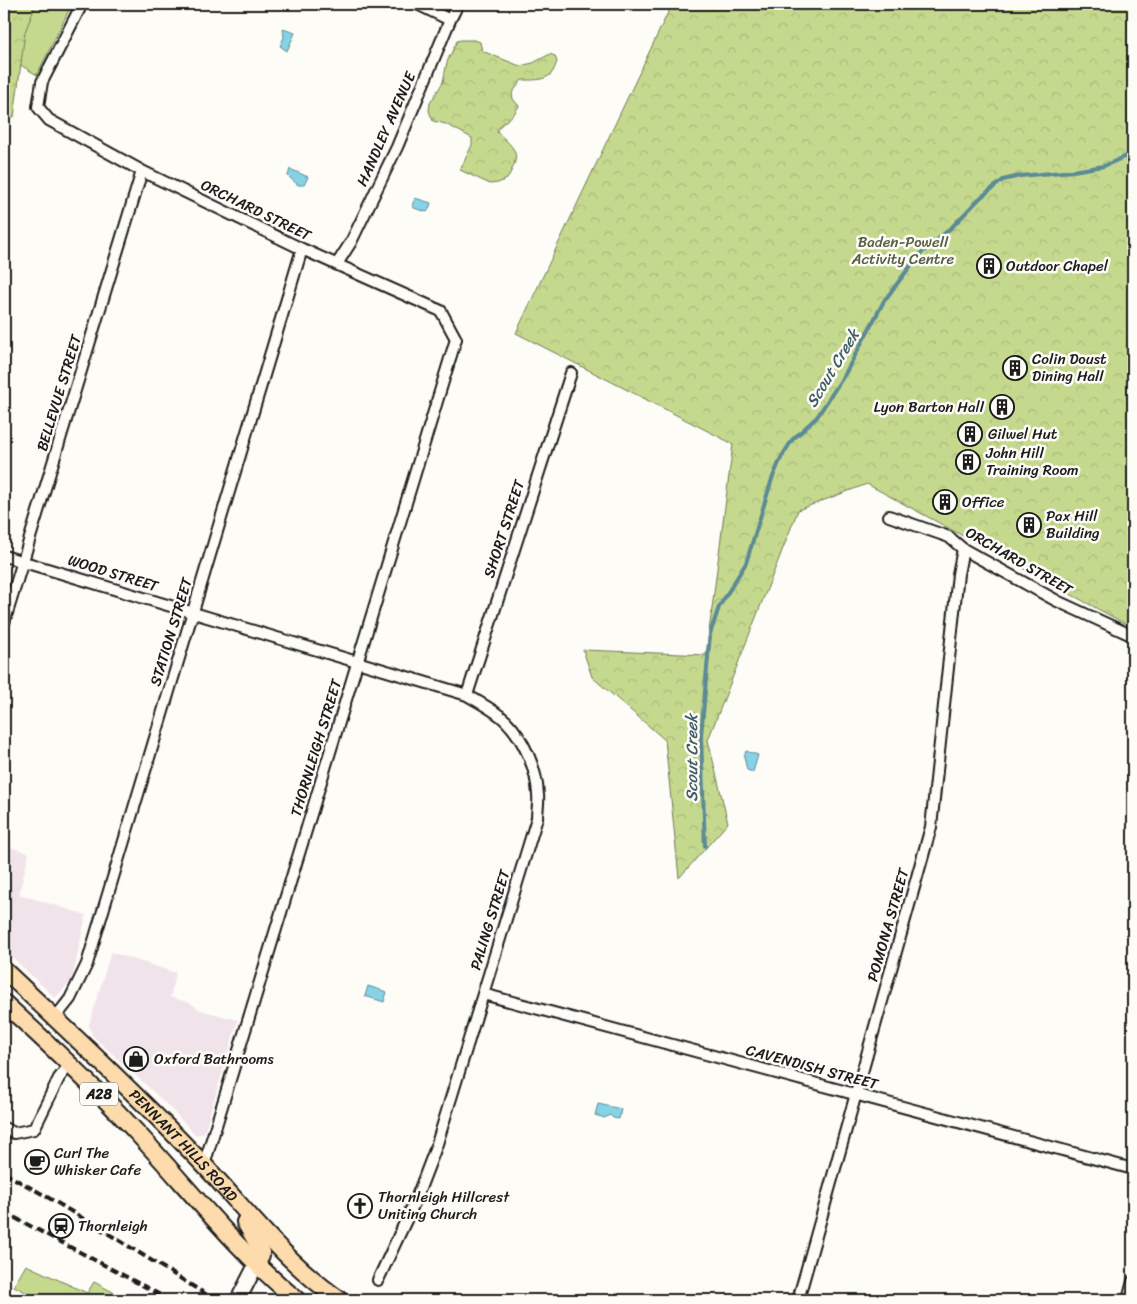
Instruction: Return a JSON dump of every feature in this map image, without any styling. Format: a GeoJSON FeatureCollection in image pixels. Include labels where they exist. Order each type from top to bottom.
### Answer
{"type":"FeatureCollection","features":[{"type":"Feature","properties":{"kind":"highway","name":"PENNANT HILLS ROAD"},"geometry":{"type":"LineString","coordinates":[[4,970],[162,1122],[299,1268],[324,1290],[340,1300]]}},
{"type":"Feature","properties":{"kind":"highway","name":"PENNANT HILLS ROAD"},"geometry":{"type":"LineString","coordinates":[[4,1004],[70,1064],[138,1134],[257,1264],[280,1287],[297,1300]]}},
{"type":"Feature","properties":{"kind":"highway"},"geometry":{"type":"LineString","coordinates":[[228,1191],[261,1250],[257,1264]]}},
{"type":"Feature","properties":{"kind":"main road"},"geometry":{"type":"LineString","coordinates":[[238,1299],[257,1264]]}},
{"type":"Feature","properties":{"kind":"street","name":"ORCHARD STREET"},"geometry":{"type":"LineString","coordinates":[[82,4],[42,82],[38,107],[49,120],[142,171],[302,248],[441,311],[456,339]]}},
{"type":"Feature","properties":{"kind":"street"},"geometry":{"type":"LineString","coordinates":[[417,4],[450,20]]}},
{"type":"Feature","properties":{"kind":"street","name":"HANDLEY AVENUE"},"geometry":{"type":"LineString","coordinates":[[337,264],[351,242],[397,147],[458,4]]}},
{"type":"Feature","properties":{"kind":"street","name":"BELLEVUE STREET"},"geometry":{"type":"LineString","coordinates":[[4,623],[142,171]]}},
{"type":"Feature","properties":{"kind":"street","name":"STATION STREET"},"geometry":{"type":"LineString","coordinates":[[55,1018],[70,999],[88,964],[302,248]]}},
{"type":"Feature","properties":{"kind":"street","name":"THORNLEIGH STREET"},"geometry":{"type":"LineString","coordinates":[[204,1165],[456,339]]}},
{"type":"Feature","properties":{"kind":"street","name":"SHORT STREET"},"geometry":{"type":"LineString","coordinates":[[467,695],[571,373]]}},
{"type":"Feature","properties":{"kind":"street","name":"ORCHARD STREET"},"geometry":{"type":"LineString","coordinates":[[889,516],[950,537],[962,549],[1057,601],[1133,636]]}},
{"type":"Feature","properties":{"kind":"street","name":"POMONA STREET"},"geometry":{"type":"LineString","coordinates":[[798,1300],[931,827],[962,549]]}},
{"type":"Feature","properties":{"kind":"street","name":"WOOD STREET"},"geometry":{"type":"LineString","coordinates":[[4,556],[358,662]]}},
{"type":"Feature","properties":{"kind":"street","name":"PALING STREET"},"geometry":{"type":"LineString","coordinates":[[358,662],[467,695],[488,707],[506,721],[522,743],[533,765],[538,794],[537,818],[436,1147],[416,1199],[378,1280]]}},
{"type":"Feature","properties":{"kind":"street","name":"CAVENDISH STREET"},"geometry":{"type":"LineString","coordinates":[[483,994],[1133,1169]]}},
{"type":"Feature","properties":{"kind":"street"},"geometry":{"type":"LineString","coordinates":[[4,1128],[14,1134],[34,1129],[59,1078],[70,1064]]}},
{"type":"Feature","properties":{"kind":"street"},"geometry":{"type":"LineString","coordinates":[[1128,1300],[1133,1281]]}},
{"type":"Feature","properties":{"kind":"shaded area"},"geometry":{"type":"Polygon","coordinates":[[[4,845],[29,853],[19,894],[86,915],[72,980],[55,998],[4,949],[4,845]]]}},
{"type":"Feature","properties":{"kind":"shaded area"},"geometry":{"type":"Polygon","coordinates":[[[111,952],[176,973],[170,997],[190,1003],[200,1010],[238,1020],[204,1133],[196,1135],[162,1100],[92,1035],[89,1025],[111,952]]]}},
{"type":"Feature","properties":{"kind":"green space"},"geometry":{"type":"Polygon","coordinates":[[[4,4],[36,4],[25,32],[14,117],[4,116],[4,4]]]}},
{"type":"Feature","properties":{"kind":"green space"},"geometry":{"type":"Polygon","coordinates":[[[16,4],[72,4],[37,75],[4,55],[16,4]]]}},
{"type":"Feature","properties":{"kind":"green space","name":"Baden-Powell Activity Centre"},"geometry":{"type":"Polygon","coordinates":[[[672,4],[1133,4],[1133,628],[867,484],[798,510],[708,740],[728,823],[679,878],[665,740],[592,677],[583,650],[706,655],[733,444],[516,333],[672,4]]]}},
{"type":"Feature","properties":{"kind":"green space"},"geometry":{"type":"Polygon","coordinates":[[[457,41],[480,42],[482,51],[520,66],[533,63],[550,54],[555,56],[557,62],[551,74],[537,80],[522,80],[512,93],[513,99],[519,106],[514,114],[500,126],[497,132],[513,149],[516,158],[507,179],[498,183],[490,184],[460,170],[472,145],[472,138],[446,124],[433,121],[429,111],[430,103],[443,82],[447,62],[457,41]]]}},
{"type":"Feature","properties":{"kind":"green space"},"geometry":{"type":"Polygon","coordinates":[[[26,1265],[87,1293],[94,1282],[128,1300],[40,1300],[14,1286],[26,1265]]]}},
{"type":"Feature","properties":{"kind":"water"},"geometry":{"type":"Polygon","coordinates":[[[283,29],[295,33],[287,51],[280,46],[284,37],[283,29]]]}},
{"type":"Feature","properties":{"kind":"water"},"geometry":{"type":"Polygon","coordinates":[[[290,169],[308,177],[304,185],[298,185],[288,176],[290,169]]]}},
{"type":"Feature","properties":{"kind":"water"},"geometry":{"type":"Polygon","coordinates":[[[415,198],[431,203],[427,212],[412,206],[415,198]]]}},
{"type":"Feature","properties":{"kind":"water"},"geometry":{"type":"Polygon","coordinates":[[[746,751],[758,755],[753,772],[747,770],[744,757],[746,751]]]}},
{"type":"Feature","properties":{"kind":"water"},"geometry":{"type":"Polygon","coordinates":[[[368,986],[387,992],[384,1002],[365,996],[368,986]]]}},
{"type":"Feature","properties":{"kind":"water"},"geometry":{"type":"Polygon","coordinates":[[[598,1104],[621,1109],[619,1119],[613,1118],[610,1115],[605,1118],[595,1115],[598,1104]]]}},
{"type":"Feature","properties":{"kind":"waterway","name":"Scout Creek"},"geometry":{"type":"LineString","coordinates":[[705,846],[701,736],[710,634],[719,607],[746,563],[772,479],[781,458],[792,440],[817,417],[845,374],[884,301],[918,256],[952,227],[980,198],[1003,180],[1020,176],[1104,166],[1133,153]]}},
{"type":"Feature","properties":{"kind":"railway"},"geometry":{"type":"LineString","coordinates":[[4,1173],[44,1195],[215,1300]]}},
{"type":"Feature","properties":{"kind":"railway"},"geometry":{"type":"LineString","coordinates":[[4,1212],[170,1300]]}},
{"type":"Feature","properties":{"kind":"place","name":"Outdoor Chapel"},"geometry":{"type":"Point","coordinates":[989,266]}},
{"type":"Feature","properties":{"kind":"place","name":"Colin Doust Dining Hall"},"geometry":{"type":"Point","coordinates":[1015,368]}},
{"type":"Feature","properties":{"kind":"place","name":"Lyon Barton Hall"},"geometry":{"type":"Point","coordinates":[1002,407]}},
{"type":"Feature","properties":{"kind":"place","name":"Gilwel Hut"},"geometry":{"type":"Point","coordinates":[970,434]}},
{"type":"Feature","properties":{"kind":"place","name":"John Hill Training Room"},"geometry":{"type":"Point","coordinates":[968,462]}},
{"type":"Feature","properties":{"kind":"place","name":"Office"},"geometry":{"type":"Point","coordinates":[945,502]}},
{"type":"Feature","properties":{"kind":"place","name":"Pax Hill Building"},"geometry":{"type":"Point","coordinates":[1029,525]}},
{"type":"Feature","properties":{"kind":"place","name":"Oxford Bathrooms"},"geometry":{"type":"Point","coordinates":[136,1059]}},
{"type":"Feature","properties":{"kind":"place","name":"Curl The Whisker Cafe"},"geometry":{"type":"Point","coordinates":[37,1162]}},
{"type":"Feature","properties":{"kind":"place","name":"Thornleigh Hillcrest Uniting Church"},"geometry":{"type":"Point","coordinates":[360,1206]}},
{"type":"Feature","properties":{"kind":"place","name":"Thornleigh"},"geometry":{"type":"Point","coordinates":[61,1226]}}]}
